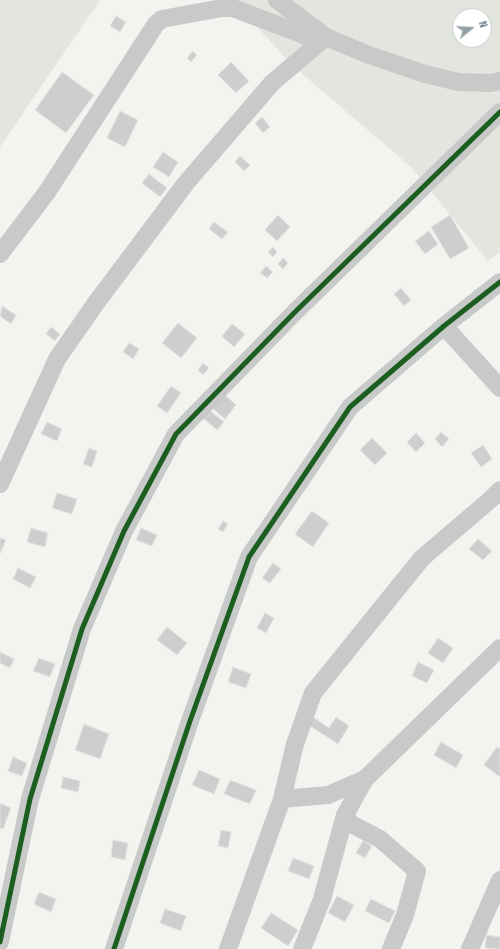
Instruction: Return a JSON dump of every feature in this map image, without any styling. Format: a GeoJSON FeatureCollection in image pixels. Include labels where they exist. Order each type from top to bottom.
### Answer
{"type":"FeatureCollection","features":[{"type":"Feature","properties":{"kind":"street"},"geometry":{"type":"LineString","coordinates":[[277,0],[322,40]]}},
{"type":"Feature","properties":{"kind":"street"},"geometry":{"type":"LineString","coordinates":[[0,254],[47,192],[156,24],[162,19],[222,8],[233,8],[304,35],[425,74],[458,82],[491,83],[500,81]]}},
{"type":"Feature","properties":{"kind":"street"},"geometry":{"type":"LineString","coordinates":[[0,484],[57,359],[96,303],[186,183],[272,83],[322,40]]}},
{"type":"Feature","properties":{"kind":"street"},"geometry":{"type":"LineString","coordinates":[[0,942],[30,799],[82,629],[124,531],[176,434],[295,312],[500,112]]}},
{"type":"Feature","properties":{"kind":"street"},"geometry":{"type":"LineString","coordinates":[[114,949],[190,721],[249,557],[350,407],[444,326],[500,282]]}},
{"type":"Feature","properties":{"kind":"street"},"geometry":{"type":"LineString","coordinates":[[444,326],[500,388]]}},
{"type":"Feature","properties":{"kind":"street"},"geometry":{"type":"LineString","coordinates":[[228,949],[282,799],[295,744],[313,693],[422,558],[500,490]]}},
{"type":"Feature","properties":{"kind":"street"},"geometry":{"type":"LineString","coordinates":[[302,949],[322,899],[345,815],[365,779],[500,648]]}},
{"type":"Feature","properties":{"kind":"street"},"geometry":{"type":"LineString","coordinates":[[282,799],[328,795],[365,779]]}},
{"type":"Feature","properties":{"kind":"street"},"geometry":{"type":"LineString","coordinates":[[345,815],[351,824],[380,839],[417,871],[405,915],[391,949]]}},
{"type":"Feature","properties":{"kind":"street"},"geometry":{"type":"LineString","coordinates":[[470,949],[500,880]]}},
{"type":"Feature","properties":{"kind":"shaded area"},"geometry":{"type":"Polygon","coordinates":[[[0,0],[100,0],[0,147],[0,0]]]}},
{"type":"Feature","properties":{"kind":"shaded area"},"geometry":{"type":"Polygon","coordinates":[[[232,0],[500,0],[500,252],[488,261],[411,167],[293,66],[232,0]]]}},
{"type":"Feature","properties":{"kind":"building"},"geometry":{"type":"Polygon","coordinates":[[[116,16],[126,22],[120,32],[110,26],[116,16]]]}},
{"type":"Feature","properties":{"kind":"building"},"geometry":{"type":"Polygon","coordinates":[[[193,51],[197,55],[191,62],[187,58],[193,51]]]}},
{"type":"Feature","properties":{"kind":"building"},"geometry":{"type":"Polygon","coordinates":[[[231,62],[249,81],[236,93],[218,75],[231,62]]]}},
{"type":"Feature","properties":{"kind":"building"},"geometry":{"type":"Polygon","coordinates":[[[62,72],[94,95],[66,133],[35,110],[62,72]]]}},
{"type":"Feature","properties":{"kind":"building"},"geometry":{"type":"Polygon","coordinates":[[[120,111],[138,120],[125,147],[107,138],[120,111]]]}},
{"type":"Feature","properties":{"kind":"building"},"geometry":{"type":"Polygon","coordinates":[[[262,117],[270,127],[263,133],[255,123],[262,117]]]}},
{"type":"Feature","properties":{"kind":"building"},"geometry":{"type":"Polygon","coordinates":[[[163,152],[178,162],[169,177],[153,167],[163,152]]]}},
{"type":"Feature","properties":{"kind":"building"},"geometry":{"type":"Polygon","coordinates":[[[240,156],[250,165],[244,171],[235,162],[240,156]]]}},
{"type":"Feature","properties":{"kind":"building"},"geometry":{"type":"Polygon","coordinates":[[[149,174],[167,188],[160,197],[142,183],[149,174]]]}},
{"type":"Feature","properties":{"kind":"building"},"geometry":{"type":"Polygon","coordinates":[[[278,215],[290,227],[277,241],[265,230],[278,215]]]}},
{"type":"Feature","properties":{"kind":"building"},"geometry":{"type":"Polygon","coordinates":[[[450,215],[469,248],[450,259],[431,227],[450,215]]]}},
{"type":"Feature","properties":{"kind":"building"},"geometry":{"type":"Polygon","coordinates":[[[214,222],[228,232],[222,239],[209,229],[214,222]]]}},
{"type":"Feature","properties":{"kind":"building"},"geometry":{"type":"Polygon","coordinates":[[[429,231],[438,244],[425,254],[415,241],[429,231]]]}},
{"type":"Feature","properties":{"kind":"building"},"geometry":{"type":"Polygon","coordinates":[[[273,247],[277,252],[273,257],[268,252],[273,247]]]}},
{"type":"Feature","properties":{"kind":"building"},"geometry":{"type":"Polygon","coordinates":[[[283,258],[288,263],[283,269],[278,264],[283,258]]]}},
{"type":"Feature","properties":{"kind":"building"},"geometry":{"type":"Polygon","coordinates":[[[266,266],[273,272],[267,278],[260,273],[266,266]]]}},
{"type":"Feature","properties":{"kind":"building"},"geometry":{"type":"Polygon","coordinates":[[[401,288],[411,300],[404,306],[394,294],[401,288]]]}},
{"type":"Feature","properties":{"kind":"building"},"geometry":{"type":"Polygon","coordinates":[[[2,306],[16,315],[11,324],[0,316],[2,306]]]}},
{"type":"Feature","properties":{"kind":"building"},"geometry":{"type":"Polygon","coordinates":[[[178,323],[197,338],[181,358],[162,343],[178,323]]]}},
{"type":"Feature","properties":{"kind":"building"},"geometry":{"type":"Polygon","coordinates":[[[232,324],[245,334],[234,347],[222,336],[232,324]]]}},
{"type":"Feature","properties":{"kind":"building"},"geometry":{"type":"Polygon","coordinates":[[[51,327],[60,334],[55,341],[46,334],[51,327]]]}},
{"type":"Feature","properties":{"kind":"building"},"geometry":{"type":"Polygon","coordinates":[[[129,343],[139,349],[133,359],[123,352],[129,343]]]}},
{"type":"Feature","properties":{"kind":"building"},"geometry":{"type":"Polygon","coordinates":[[[203,363],[209,368],[203,375],[198,370],[203,363]]]}},
{"type":"Feature","properties":{"kind":"building"},"geometry":{"type":"Polygon","coordinates":[[[171,386],[181,393],[167,413],[157,406],[171,386]]]}},
{"type":"Feature","properties":{"kind":"building"},"geometry":{"type":"Polygon","coordinates":[[[224,394],[236,405],[225,419],[212,408],[224,394]]]}},
{"type":"Feature","properties":{"kind":"building"},"geometry":{"type":"Polygon","coordinates":[[[209,410],[224,422],[217,430],[203,418],[209,410]]]}},
{"type":"Feature","properties":{"kind":"building"},"geometry":{"type":"Polygon","coordinates":[[[47,422],[62,429],[57,441],[41,434],[47,422]]]}},
{"type":"Feature","properties":{"kind":"building"},"geometry":{"type":"Polygon","coordinates":[[[441,432],[449,439],[442,447],[435,439],[441,432]]]}},
{"type":"Feature","properties":{"kind":"building"},"geometry":{"type":"Polygon","coordinates":[[[416,433],[425,443],[416,452],[407,442],[416,433]]]}},
{"type":"Feature","properties":{"kind":"building"},"geometry":{"type":"Polygon","coordinates":[[[372,438],[387,453],[375,465],[360,450],[372,438]]]}},
{"type":"Feature","properties":{"kind":"building"},"geometry":{"type":"Polygon","coordinates":[[[483,445],[492,459],[481,467],[471,453],[483,445]]]}},
{"type":"Feature","properties":{"kind":"building"},"geometry":{"type":"Polygon","coordinates":[[[89,448],[97,451],[92,467],[83,464],[89,448]]]}},
{"type":"Feature","properties":{"kind":"building"},"geometry":{"type":"Polygon","coordinates":[[[57,493],[77,499],[72,514],[52,508],[57,493]]]}},
{"type":"Feature","properties":{"kind":"building"},"geometry":{"type":"Polygon","coordinates":[[[312,511],[329,523],[313,547],[295,534],[312,511]]]}},
{"type":"Feature","properties":{"kind":"building"},"geometry":{"type":"Polygon","coordinates":[[[223,521],[228,524],[223,532],[218,529],[223,521]]]}},
{"type":"Feature","properties":{"kind":"building"},"geometry":{"type":"Polygon","coordinates":[[[31,528],[48,533],[45,547],[27,542],[31,528]]]}},
{"type":"Feature","properties":{"kind":"building"},"geometry":{"type":"Polygon","coordinates":[[[141,528],[157,535],[152,546],[136,540],[141,528]]]}},
{"type":"Feature","properties":{"kind":"building"},"geometry":{"type":"Polygon","coordinates":[[[0,538],[6,540],[0,554],[0,538]]]}},
{"type":"Feature","properties":{"kind":"building"},"geometry":{"type":"Polygon","coordinates":[[[478,539],[492,551],[483,560],[469,549],[478,539]]]}},
{"type":"Feature","properties":{"kind":"building"},"geometry":{"type":"Polygon","coordinates":[[[273,563],[281,569],[270,583],[262,578],[273,563]]]}},
{"type":"Feature","properties":{"kind":"building"},"geometry":{"type":"Polygon","coordinates":[[[18,568],[36,577],[30,588],[13,579],[18,568]]]}},
{"type":"Feature","properties":{"kind":"building"},"geometry":{"type":"Polygon","coordinates":[[[265,613],[274,618],[266,633],[257,628],[265,613]]]}},
{"type":"Feature","properties":{"kind":"building"},"geometry":{"type":"Polygon","coordinates":[[[167,627],[187,643],[177,655],[157,640],[167,627]]]}},
{"type":"Feature","properties":{"kind":"building"},"geometry":{"type":"Polygon","coordinates":[[[438,638],[453,648],[443,663],[428,653],[438,638]]]}},
{"type":"Feature","properties":{"kind":"building"},"geometry":{"type":"Polygon","coordinates":[[[0,652],[14,659],[10,668],[0,663],[0,652]]]}},
{"type":"Feature","properties":{"kind":"building"},"geometry":{"type":"Polygon","coordinates":[[[39,658],[55,664],[50,677],[33,671],[39,658]]]}},
{"type":"Feature","properties":{"kind":"building"},"geometry":{"type":"Polygon","coordinates":[[[418,662],[434,670],[427,683],[412,676],[418,662]]]}},
{"type":"Feature","properties":{"kind":"building"},"geometry":{"type":"Polygon","coordinates":[[[233,667],[251,674],[246,688],[228,682],[233,667]]]}},
{"type":"Feature","properties":{"kind":"building"},"geometry":{"type":"Polygon","coordinates":[[[312,716],[329,728],[336,717],[349,726],[338,744],[307,724],[312,716]]]}},
{"type":"Feature","properties":{"kind":"building"},"geometry":{"type":"Polygon","coordinates":[[[84,724],[109,734],[100,759],[75,750],[84,724]]]}},
{"type":"Feature","properties":{"kind":"building"},"geometry":{"type":"Polygon","coordinates":[[[441,742],[463,755],[456,768],[434,755],[441,742]]]}},
{"type":"Feature","properties":{"kind":"building"},"geometry":{"type":"Polygon","coordinates":[[[497,747],[500,749],[500,777],[484,765],[497,747]]]}},
{"type":"Feature","properties":{"kind":"building"},"geometry":{"type":"Polygon","coordinates":[[[13,757],[27,763],[22,776],[8,771],[13,757]]]}},
{"type":"Feature","properties":{"kind":"building"},"geometry":{"type":"Polygon","coordinates":[[[199,770],[220,779],[214,794],[192,785],[199,770]]]}},
{"type":"Feature","properties":{"kind":"building"},"geometry":{"type":"Polygon","coordinates":[[[63,777],[80,781],[78,792],[61,788],[63,777]]]}},
{"type":"Feature","properties":{"kind":"building"},"geometry":{"type":"Polygon","coordinates":[[[230,780],[256,790],[250,804],[224,794],[230,780]]]}},
{"type":"Feature","properties":{"kind":"building"},"geometry":{"type":"Polygon","coordinates":[[[0,803],[11,808],[3,829],[0,828],[0,803]]]}},
{"type":"Feature","properties":{"kind":"building"},"geometry":{"type":"Polygon","coordinates":[[[221,830],[231,832],[228,848],[218,846],[221,830]]]}},
{"type":"Feature","properties":{"kind":"building"},"geometry":{"type":"Polygon","coordinates":[[[113,840],[128,843],[125,860],[111,857],[113,840]]]}},
{"type":"Feature","properties":{"kind":"building"},"geometry":{"type":"Polygon","coordinates":[[[363,841],[372,846],[365,858],[356,853],[363,841]]]}},
{"type":"Feature","properties":{"kind":"building"},"geometry":{"type":"Polygon","coordinates":[[[293,858],[314,866],[309,879],[288,871],[293,858]]]}},
{"type":"Feature","properties":{"kind":"building"},"geometry":{"type":"Polygon","coordinates":[[[39,892],[56,899],[51,912],[34,904],[39,892]]]}},
{"type":"Feature","properties":{"kind":"building"},"geometry":{"type":"Polygon","coordinates":[[[337,896],[354,905],[345,922],[328,913],[337,896]]]}},
{"type":"Feature","properties":{"kind":"building"},"geometry":{"type":"Polygon","coordinates":[[[371,899],[395,911],[389,923],[365,911],[371,899]]]}},
{"type":"Feature","properties":{"kind":"building"},"geometry":{"type":"Polygon","coordinates":[[[165,909],[186,916],[181,931],[160,923],[165,909]]]}},
{"type":"Feature","properties":{"kind":"building"},"geometry":{"type":"Polygon","coordinates":[[[271,913],[298,930],[288,946],[261,928],[271,913]]]}},
{"type":"Feature","properties":{"kind":"building"},"geometry":{"type":"Polygon","coordinates":[[[486,935],[500,937],[500,949],[485,948],[486,935]]]}},
{"type":"Feature","properties":{"kind":"cycle path"},"geometry":{"type":"LineString","coordinates":[[0,942],[30,799],[82,629],[124,531],[176,434],[295,312],[500,112]]}},
{"type":"Feature","properties":{"kind":"cycle path"},"geometry":{"type":"LineString","coordinates":[[114,949],[190,721],[249,557],[350,407],[444,326],[500,282]]}}]}
